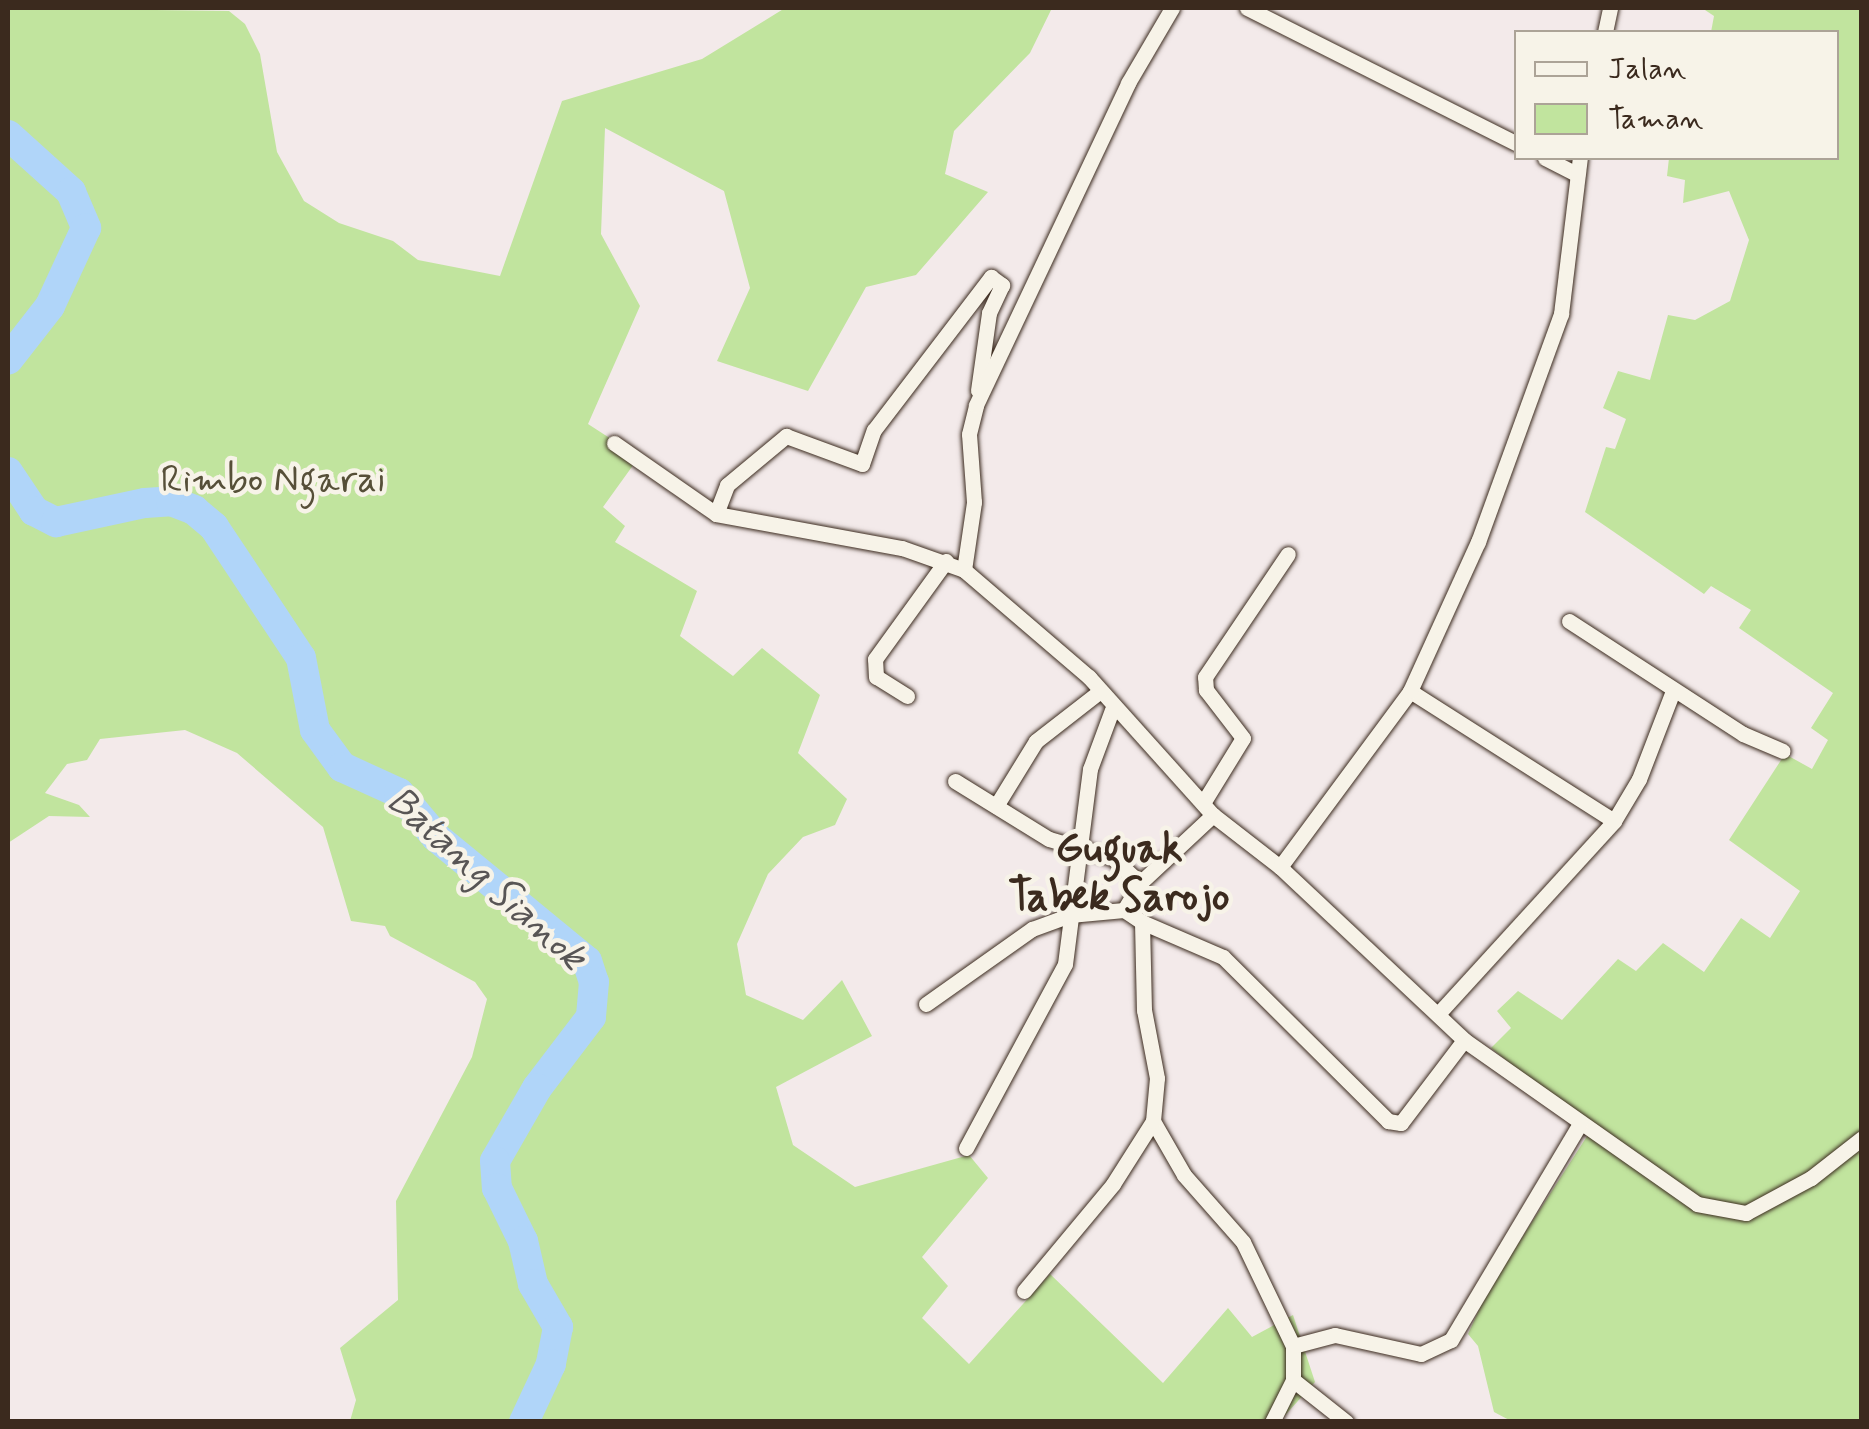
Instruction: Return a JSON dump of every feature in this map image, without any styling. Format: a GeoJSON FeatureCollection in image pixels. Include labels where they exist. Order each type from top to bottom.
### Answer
{"type":"FeatureCollection","features":[{"type":"Feature","properties":{"kind":"street"},"geometry":{"type":"LineString","coordinates":[[976,405],[1023,298],[1172,8]]}},
{"type":"Feature","properties":{"kind":"street"},"geometry":{"type":"LineString","coordinates":[[1247,8],[1514,142]]}},
{"type":"Feature","properties":{"kind":"street"},"geometry":{"type":"LineString","coordinates":[[1280,867],[1410,691],[1478,542],[1561,314],[1579,166],[1553,160]]}},
{"type":"Feature","properties":{"kind":"street"},"geometry":{"type":"LineString","coordinates":[[716,514],[727,484],[786,436],[862,464],[874,430],[980,287],[991,276],[1023,298]]}},
{"type":"Feature","properties":{"kind":"street"},"geometry":{"type":"LineString","coordinates":[[964,570],[974,502],[969,434],[990,312],[1002,285]]}},
{"type":"Feature","properties":{"kind":"street"},"geometry":{"type":"LineString","coordinates":[[614,443],[696,506],[716,514],[946,561],[964,570],[1020,613],[1208,809],[1280,867],[1464,1040],[1698,1204],[1746,1213],[1810,1178],[1862,1138]]}},
{"type":"Feature","properties":{"kind":"street"},"geometry":{"type":"LineString","coordinates":[[1124,910],[1140,883],[1208,809],[1243,738],[1206,690],[1205,677],[1288,554]]}},
{"type":"Feature","properties":{"kind":"street"},"geometry":{"type":"LineString","coordinates":[[906,696],[876,676],[875,659],[946,561]]}},
{"type":"Feature","properties":{"kind":"street"},"geometry":{"type":"LineString","coordinates":[[1568,621],[1673,691],[1783,752]]}},
{"type":"Feature","properties":{"kind":"street"},"geometry":{"type":"LineString","coordinates":[[1410,691],[1614,821]]}},
{"type":"Feature","properties":{"kind":"street"},"geometry":{"type":"LineString","coordinates":[[1438,1014],[1614,821],[1639,779],[1673,691]]}},
{"type":"Feature","properties":{"kind":"street"},"geometry":{"type":"LineString","coordinates":[[996,806],[1036,741],[1099,692]]}},
{"type":"Feature","properties":{"kind":"street"},"geometry":{"type":"LineString","coordinates":[[966,1148],[1065,964],[1090,769],[1112,710]]}},
{"type":"Feature","properties":{"kind":"street"},"geometry":{"type":"LineString","coordinates":[[954,780],[1080,850],[1113,858],[1140,883]]}},
{"type":"Feature","properties":{"kind":"street"},"geometry":{"type":"LineString","coordinates":[[926,1004],[1032,928],[1070,915],[1124,910],[1223,958],[1388,1122],[1401,1123],[1464,1040]]}},
{"type":"Feature","properties":{"kind":"street"},"geometry":{"type":"LineString","coordinates":[[1024,1291],[1113,1184],[1153,1121],[1157,1078],[1144,1010],[1142,922]]}},
{"type":"Feature","properties":{"kind":"street"},"geometry":{"type":"LineString","coordinates":[[1153,1121],[1184,1175],[1243,1242],[1293,1346],[1293,1380],[1272,1422]]}},
{"type":"Feature","properties":{"kind":"street"},"geometry":{"type":"LineString","coordinates":[[1293,1346],[1335,1335],[1421,1354],[1451,1340],[1580,1124]]}},
{"type":"Feature","properties":{"kind":"street"},"geometry":{"type":"LineString","coordinates":[[1293,1380],[1346,1422]]}},
{"type":"Feature","properties":{"kind":"green space","name":"Rimbo Ngarai"},"geometry":{"type":"Polygon","coordinates":[[[8,8],[229,11],[245,24],[260,54],[277,152],[304,201],[339,223],[393,241],[418,260],[500,276],[562,101],[702,59],[785,8],[1052,8],[1030,53],[954,131],[945,174],[988,192],[916,275],[866,287],[808,391],[717,361],[750,288],[724,191],[605,128],[601,234],[640,306],[588,424],[639,457],[603,507],[625,526],[615,542],[697,591],[680,636],[733,676],[762,648],[820,695],[798,753],[847,799],[835,825],[803,837],[768,874],[737,944],[746,995],[803,1020],[842,980],[872,1036],[776,1087],[793,1145],[855,1187],[969,1155],[988,1178],[922,1257],[948,1286],[922,1318],[969,1364],[1050,1274],[1163,1383],[1228,1308],[1252,1337],[1293,1315],[1315,1382],[1279,1422],[350,1421],[356,1400],[340,1348],[398,1300],[396,1201],[472,1057],[487,999],[475,982],[390,936],[385,926],[351,921],[323,827],[237,753],[185,730],[100,739],[87,760],[67,764],[45,793],[79,805],[90,817],[49,816],[8,843],[8,8]]]}},
{"type":"Feature","properties":{"kind":"green space"},"geometry":{"type":"Polygon","coordinates":[[[1702,8],[1861,8],[1861,1421],[1511,1421],[1494,1412],[1478,1346],[1468,1334],[1487,1292],[1591,1130],[1491,1048],[1511,1028],[1497,1011],[1518,991],[1562,1020],[1618,959],[1636,971],[1663,943],[1704,972],[1741,918],[1770,938],[1800,891],[1729,840],[1785,754],[1812,769],[1828,740],[1811,728],[1833,693],[1739,628],[1751,610],[1711,586],[1704,594],[1585,512],[1606,447],[1615,449],[1626,419],[1603,408],[1618,371],[1650,380],[1668,315],[1695,320],[1730,301],[1749,240],[1729,191],[1683,203],[1685,180],[1667,176],[1669,160],[1839,160],[1839,30],[1711,30],[1714,16],[1702,8]]]}},
{"type":"Feature","properties":{"kind":"waterway","name":"Batang Sianok"},"geometry":{"type":"LineString","coordinates":[[8,135],[71,192],[86,228],[50,306],[8,360]]}},
{"type":"Feature","properties":{"kind":"waterway","name":"Batang Sianok"},"geometry":{"type":"LineString","coordinates":[[8,472],[34,511],[56,522],[145,503],[171,501],[194,510],[214,527],[301,658],[315,730],[342,767],[399,793],[436,837],[587,961],[594,982],[591,1017],[537,1088],[495,1161],[497,1188],[523,1241],[533,1284],[558,1327],[551,1364],[524,1422]]}},
{"type":"Feature","properties":{"kind":"district","name":"Guguak Tabek Sarojo"},"geometry":{"type":"Point","coordinates":[1119,874]}}]}
